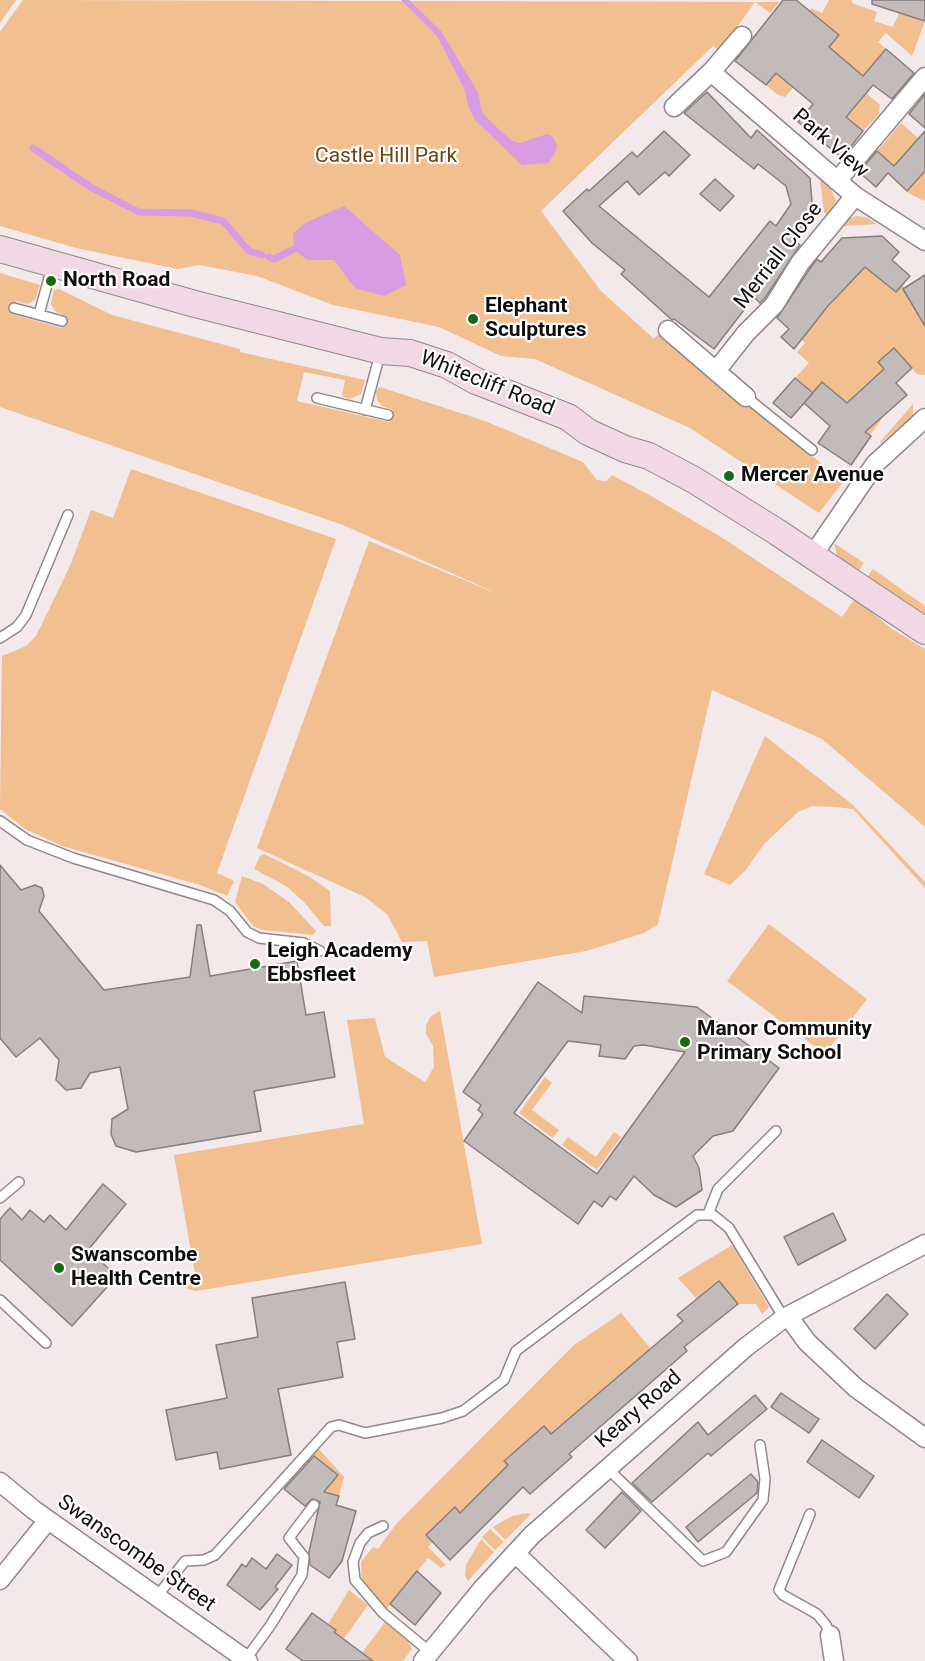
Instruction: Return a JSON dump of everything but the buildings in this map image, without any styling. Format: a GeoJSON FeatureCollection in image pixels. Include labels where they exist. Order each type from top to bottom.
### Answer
{"type":"FeatureCollection","features":[{"type":"Feature","properties":{"kind":"street"},"geometry":{"type":"LineString","coordinates":[[674,107],[711,72],[742,36]]}},
{"type":"Feature","properties":{"kind":"street","name":"Park View"},"geometry":{"type":"LineString","coordinates":[[711,72],[855,196],[925,241]]}},
{"type":"Feature","properties":{"kind":"street"},"geometry":{"type":"LineString","coordinates":[[837,181],[925,77]]}},
{"type":"Feature","properties":{"kind":"street","name":"Merriall Close"},"geometry":{"type":"LineString","coordinates":[[716,371],[746,333],[774,305],[800,263],[855,196]]}},
{"type":"Feature","properties":{"kind":"street","name":"Whitecliff Road"},"geometry":{"type":"LineString","coordinates":[[0,249],[179,300],[381,351],[410,353],[439,362],[476,381],[568,417],[588,432],[625,449],[649,456],[694,480],[813,555],[925,631]]}},
{"type":"Feature","properties":{"kind":"street"},"geometry":{"type":"LineString","coordinates":[[668,330],[746,397]]}},
{"type":"Feature","properties":{"kind":"street"},"geometry":{"type":"LineString","coordinates":[[813,555],[875,464],[925,418]]}},
{"type":"Feature","properties":{"kind":"street","name":"Keary Road"},"geometry":{"type":"LineString","coordinates":[[426,1656],[515,1553],[607,1468],[738,1354],[786,1317],[925,1244]]}},
{"type":"Feature","properties":{"kind":"street"},"geometry":{"type":"LineString","coordinates":[[786,1317],[807,1342],[856,1388],[925,1438]]}},
{"type":"Feature","properties":{"kind":"street","name":"Swanscombe Street"},"geometry":{"type":"LineString","coordinates":[[0,1482],[48,1520],[247,1660]]}},
{"type":"Feature","properties":{"kind":"street"},"geometry":{"type":"LineString","coordinates":[[0,1580],[48,1520]]}},
{"type":"Feature","properties":{"kind":"street"},"geometry":{"type":"LineString","coordinates":[[515,1553],[628,1661]]}},
{"type":"Feature","properties":{"kind":"street"},"geometry":{"type":"LineString","coordinates":[[830,1635],[834,1661]]}},
{"type":"Feature","properties":{"kind":"lane"},"geometry":{"type":"LineString","coordinates":[[39,315],[53,264]]}},
{"type":"Feature","properties":{"kind":"lane"},"geometry":{"type":"LineString","coordinates":[[14,308],[62,321]]}},
{"type":"Feature","properties":{"kind":"lane"},"geometry":{"type":"LineString","coordinates":[[365,410],[381,351]]}},
{"type":"Feature","properties":{"kind":"lane"},"geometry":{"type":"LineString","coordinates":[[746,397],[812,450]]}},
{"type":"Feature","properties":{"kind":"lane"},"geometry":{"type":"LineString","coordinates":[[317,398],[388,416]]}},
{"type":"Feature","properties":{"kind":"lane"},"geometry":{"type":"LineString","coordinates":[[0,638],[14,630],[26,615],[68,515]]}},
{"type":"Feature","properties":{"kind":"lane"},"geometry":{"type":"LineString","coordinates":[[0,821],[27,840],[65,855],[214,900],[230,910],[248,932],[259,938],[304,943],[320,951]]}},
{"type":"Feature","properties":{"kind":"lane"},"geometry":{"type":"LineString","coordinates":[[708,1214],[720,1186],[776,1131]]}},
{"type":"Feature","properties":{"kind":"lane"},"geometry":{"type":"LineString","coordinates":[[0,1198],[19,1182]]}},
{"type":"Feature","properties":{"kind":"lane"},"geometry":{"type":"LineString","coordinates":[[158,1596],[184,1561],[204,1560],[215,1555],[331,1427],[342,1426],[365,1433],[442,1418],[464,1411],[504,1380],[516,1351],[700,1214],[708,1214],[729,1228],[786,1317]]}},
{"type":"Feature","properties":{"kind":"lane"},"geometry":{"type":"LineString","coordinates":[[0,1300],[46,1343]]}},
{"type":"Feature","properties":{"kind":"lane"},"geometry":{"type":"LineString","coordinates":[[607,1468],[703,1561],[726,1552],[763,1500],[765,1479],[760,1445]]}},
{"type":"Feature","properties":{"kind":"lane"},"geometry":{"type":"LineString","coordinates":[[247,1660],[300,1580],[304,1557],[289,1538],[314,1505]]}},
{"type":"Feature","properties":{"kind":"lane"},"geometry":{"type":"LineString","coordinates":[[810,1514],[779,1590],[783,1595],[817,1614],[830,1635]]}},
{"type":"Feature","properties":{"kind":"lane"},"geometry":{"type":"LineString","coordinates":[[383,1526],[368,1533],[360,1543],[353,1562],[355,1580],[383,1613],[426,1656]]}},
{"type":"Feature","properties":{"kind":"green space"},"geometry":{"type":"Polygon","coordinates":[[[0,0],[16,0],[0,23],[0,0]]]}},
{"type":"Feature","properties":{"kind":"green space","name":"Castle Hill Park"},"geometry":{"type":"Polygon","coordinates":[[[23,0],[779,2],[770,13],[755,2],[720,51],[713,46],[541,211],[601,291],[654,339],[660,332],[715,380],[844,481],[819,513],[690,428],[535,359],[501,356],[439,327],[333,305],[257,276],[200,265],[178,269],[76,248],[0,226],[0,32],[23,0]]]}},
{"type":"Feature","properties":{"kind":"green space"},"geometry":{"type":"Polygon","coordinates":[[[829,0],[852,0],[852,3],[877,12],[874,21],[893,27],[899,13],[925,21],[912,56],[886,33],[878,42],[886,49],[863,76],[847,76],[880,105],[879,114],[863,131],[846,117],[809,56],[831,44],[839,35],[809,11],[811,8],[822,13],[829,0]]]}},
{"type":"Feature","properties":{"kind":"green space"},"geometry":{"type":"Polygon","coordinates":[[[784,62],[803,76],[785,97],[778,95],[766,85],[784,62]]]}},
{"type":"Feature","properties":{"kind":"green space"},"geometry":{"type":"Polygon","coordinates":[[[901,123],[925,144],[925,201],[910,194],[898,183],[916,159],[907,151],[894,166],[877,151],[901,123]]]}},
{"type":"Feature","properties":{"kind":"green space"},"geometry":{"type":"Polygon","coordinates":[[[820,179],[830,187],[836,201],[828,215],[824,212],[820,179]]]}},
{"type":"Feature","properties":{"kind":"green space"},"geometry":{"type":"Polygon","coordinates":[[[857,216],[866,217],[877,224],[840,226],[848,219],[857,216]]]}},
{"type":"Feature","properties":{"kind":"green space"},"geometry":{"type":"Polygon","coordinates":[[[876,257],[879,278],[896,292],[903,285],[922,315],[925,326],[925,375],[917,374],[895,348],[878,362],[884,369],[861,390],[884,416],[870,435],[795,378],[809,363],[797,352],[805,343],[801,339],[855,277],[845,267],[876,257]]]}},
{"type":"Feature","properties":{"kind":"green space"},"geometry":{"type":"Polygon","coordinates":[[[0,273],[40,285],[35,300],[27,304],[16,301],[12,314],[61,328],[64,315],[55,311],[51,304],[54,290],[59,289],[112,315],[240,349],[240,352],[365,380],[361,394],[350,399],[342,396],[345,380],[304,372],[297,401],[389,422],[393,410],[382,406],[377,400],[376,391],[380,387],[485,421],[583,462],[597,480],[606,481],[612,475],[651,496],[721,537],[842,617],[854,600],[861,603],[892,629],[925,649],[925,827],[822,739],[712,690],[658,924],[644,933],[586,951],[434,977],[427,941],[402,942],[387,914],[365,897],[257,848],[369,541],[503,596],[343,525],[0,407],[0,273]]]}},
{"type":"Feature","properties":{"kind":"green space"},"geometry":{"type":"Polygon","coordinates":[[[913,404],[913,416],[881,443],[880,442],[913,404]]]}},
{"type":"Feature","properties":{"kind":"green space"},"geometry":{"type":"Polygon","coordinates":[[[131,469],[336,539],[217,873],[234,881],[227,896],[200,885],[62,846],[25,829],[0,809],[2,656],[26,646],[36,636],[70,566],[91,510],[113,518],[131,469]]]}},
{"type":"Feature","properties":{"kind":"green space"},"geometry":{"type":"Polygon","coordinates":[[[834,543],[864,563],[856,574],[838,560],[834,543]]]}},
{"type":"Feature","properties":{"kind":"green space"},"geometry":{"type":"Polygon","coordinates":[[[873,569],[925,606],[925,618],[865,580],[873,569]]]}},
{"type":"Feature","properties":{"kind":"green space"},"geometry":{"type":"Polygon","coordinates":[[[765,736],[853,805],[925,882],[925,888],[853,809],[835,807],[812,806],[798,812],[764,844],[745,871],[730,885],[704,874],[765,736]]]}},
{"type":"Feature","properties":{"kind":"green space"},"geometry":{"type":"Polygon","coordinates":[[[264,854],[310,877],[330,891],[331,926],[324,926],[304,902],[286,886],[254,869],[260,856],[264,854]]]}},
{"type":"Feature","properties":{"kind":"green space"},"geometry":{"type":"Polygon","coordinates":[[[242,876],[263,884],[289,902],[316,931],[313,935],[262,930],[253,926],[235,902],[242,876]]]}},
{"type":"Feature","properties":{"kind":"green space"},"geometry":{"type":"Polygon","coordinates":[[[769,924],[867,999],[825,1054],[727,981],[769,924]]]}},
{"type":"Feature","properties":{"kind":"green space"},"geometry":{"type":"Polygon","coordinates":[[[440,1011],[482,1244],[196,1291],[185,1288],[171,1277],[195,1274],[174,1155],[364,1124],[347,1020],[375,1018],[385,1057],[425,1082],[434,1067],[433,1046],[426,1034],[426,1026],[430,1017],[440,1011]]]}},
{"type":"Feature","properties":{"kind":"green space"},"geometry":{"type":"Polygon","coordinates":[[[545,1077],[552,1083],[532,1110],[559,1130],[553,1138],[519,1113],[545,1077]]]}},
{"type":"Feature","properties":{"kind":"green space"},"geometry":{"type":"Polygon","coordinates":[[[614,1132],[621,1137],[597,1170],[562,1145],[568,1137],[596,1157],[614,1132]]]}},
{"type":"Feature","properties":{"kind":"green space"},"geometry":{"type":"Polygon","coordinates":[[[732,1245],[769,1307],[762,1314],[756,1304],[738,1304],[719,1281],[697,1299],[678,1278],[732,1245]]]}},
{"type":"Feature","properties":{"kind":"green space"},"geometry":{"type":"Polygon","coordinates":[[[621,1313],[651,1349],[551,1434],[544,1426],[534,1435],[520,1460],[513,1453],[504,1460],[510,1469],[499,1473],[460,1513],[455,1508],[454,1521],[428,1547],[446,1565],[441,1568],[428,1558],[386,1610],[362,1581],[361,1562],[373,1547],[378,1549],[397,1523],[574,1345],[621,1313]]]}},
{"type":"Feature","properties":{"kind":"green space"},"geometry":{"type":"Polygon","coordinates":[[[318,1448],[344,1477],[339,1496],[325,1493],[338,1475],[311,1454],[318,1448]]]}},
{"type":"Feature","properties":{"kind":"green space"},"geometry":{"type":"Polygon","coordinates":[[[531,1514],[505,1540],[493,1527],[512,1516],[531,1514]]]}},
{"type":"Feature","properties":{"kind":"green space"},"geometry":{"type":"Polygon","coordinates":[[[490,1529],[504,1542],[495,1550],[482,1537],[490,1529]]]}},
{"type":"Feature","properties":{"kind":"green space"},"geometry":{"type":"Polygon","coordinates":[[[481,1539],[494,1552],[468,1581],[465,1576],[466,1565],[481,1539]]]}},
{"type":"Feature","properties":{"kind":"green space"},"geometry":{"type":"Polygon","coordinates":[[[349,1590],[368,1605],[335,1651],[325,1629],[349,1590]]]}},
{"type":"Feature","properties":{"kind":"green space"},"geometry":{"type":"Polygon","coordinates":[[[385,1622],[407,1639],[412,1649],[403,1661],[373,1661],[362,1653],[385,1622]]]}},
{"type":"Feature","properties":{"kind":"shaded area"},"geometry":{"type":"Polygon","coordinates":[[[401,0],[409,0],[441,31],[478,92],[482,112],[512,141],[520,143],[547,134],[552,136],[557,144],[556,151],[548,163],[522,165],[475,120],[468,106],[465,90],[437,36],[401,0]]]}},
{"type":"Feature","properties":{"kind":"shaded area"},"geometry":{"type":"Polygon","coordinates":[[[344,206],[400,255],[406,285],[384,296],[355,288],[334,260],[307,260],[294,249],[293,234],[305,223],[344,206]]]}},
{"type":"Feature","properties":{"kind":"waterway"},"geometry":{"type":"LineString","coordinates":[[33,148],[92,188],[139,212],[191,213],[223,221],[249,251],[262,255]]}},
{"type":"Feature","properties":{"kind":"waterway"},"geometry":{"type":"LineString","coordinates":[[269,257],[274,259],[294,249]]}},
{"type":"Feature","properties":{"kind":"place","name":"North Road"},"geometry":{"type":"Point","coordinates":[51,281]}},
{"type":"Feature","properties":{"kind":"place","name":"Elephant Sculptures"},"geometry":{"type":"Point","coordinates":[473,319]}},
{"type":"Feature","properties":{"kind":"place","name":"Mercer Avenue"},"geometry":{"type":"Point","coordinates":[729,476]}},
{"type":"Feature","properties":{"kind":"place","name":"Leigh Academy Ebbsfleet"},"geometry":{"type":"Point","coordinates":[255,964]}},
{"type":"Feature","properties":{"kind":"place","name":"Manor Community Primary School"},"geometry":{"type":"Point","coordinates":[685,1042]}},
{"type":"Feature","properties":{"kind":"place","name":"Swanscombe Health Centre"},"geometry":{"type":"Point","coordinates":[59,1268]}}]}
